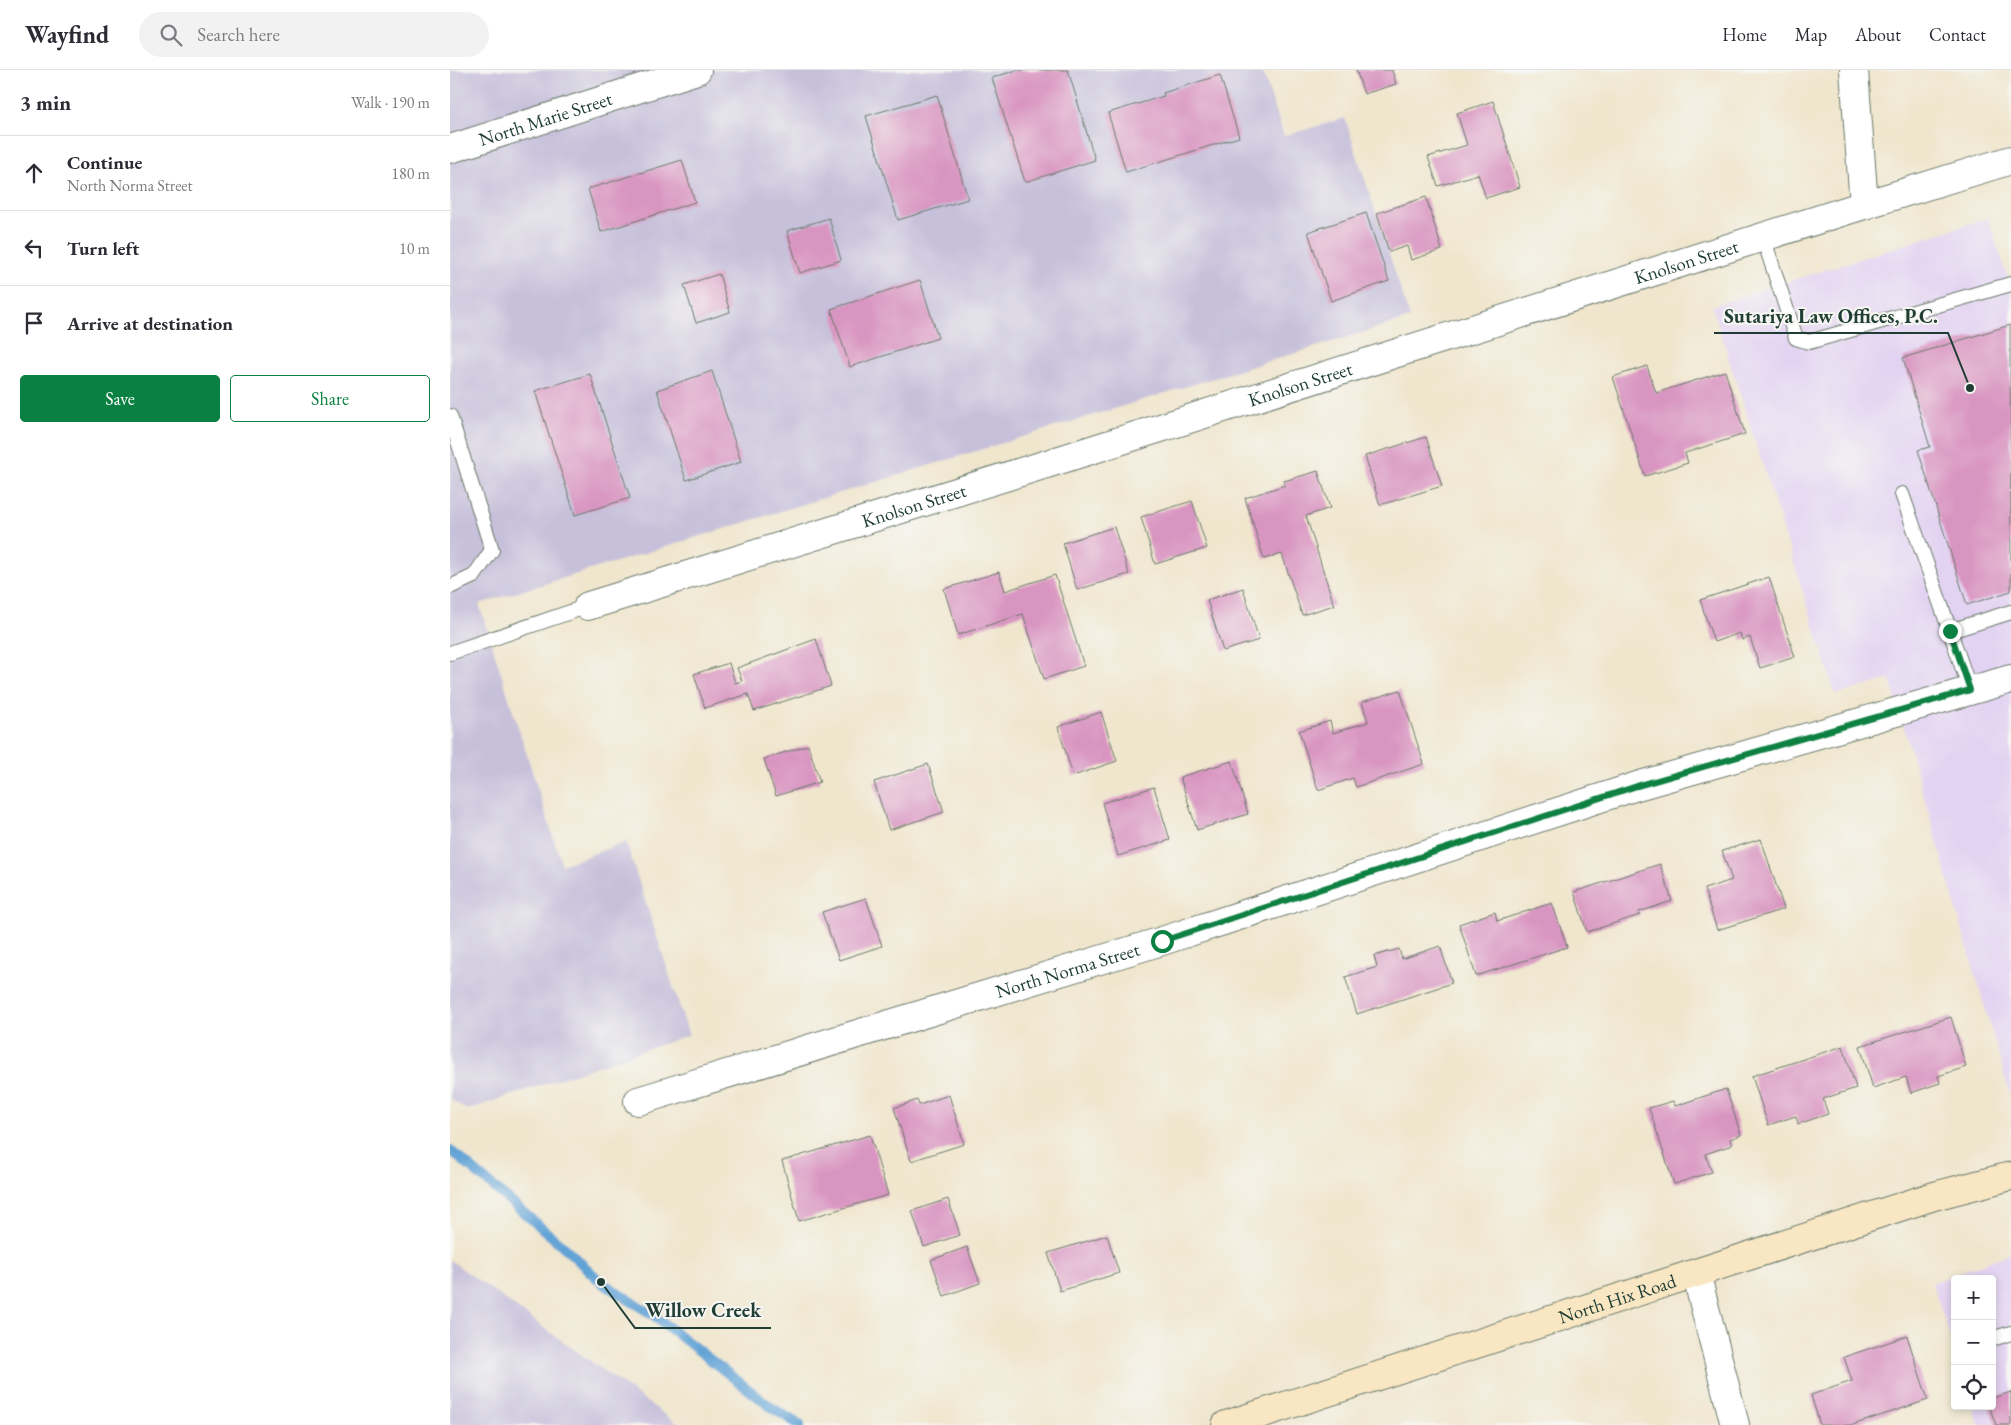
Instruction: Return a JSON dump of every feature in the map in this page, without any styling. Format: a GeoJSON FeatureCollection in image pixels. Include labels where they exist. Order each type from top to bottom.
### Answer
{"type":"FeatureCollection","features":[{"type":"Feature","properties":{"kind":"street","name":"North Marie Street"},"geometry":{"type":"LineString","coordinates":[[450,149],[696,70]]}},
{"type":"Feature","properties":{"kind":"street"},"geometry":{"type":"LineString","coordinates":[[1854,70],[1864,205]]}},
{"type":"Feature","properties":{"kind":"street","name":"Knolson Street"},"geometry":{"type":"LineString","coordinates":[[588,606],[1050,463],[2011,160]]}},
{"type":"Feature","properties":{"kind":"street","name":"North Norma Street"},"geometry":{"type":"LineString","coordinates":[[638,1101],[1153,944],[1637,786],[2011,679]]}},
{"type":"Feature","properties":{"kind":"street","name":"North Hix Road"},"geometry":{"type":"LineString","coordinates":[[1226,1425],[1934,1196],[2011,1176]]}},
{"type":"Feature","properties":{"kind":"street"},"geometry":{"type":"LineString","coordinates":[[1696,1273],[1734,1425]]}},
{"type":"Feature","properties":{"kind":"lane"},"geometry":{"type":"LineString","coordinates":[[1764,237],[1796,338],[1809,342],[2011,284]]}},
{"type":"Feature","properties":{"kind":"lane"},"geometry":{"type":"LineString","coordinates":[[450,416],[492,550],[474,576],[450,587]]}},
{"type":"Feature","properties":{"kind":"lane"},"geometry":{"type":"LineString","coordinates":[[1902,494],[1970,690]]}},
{"type":"Feature","properties":{"kind":"lane"},"geometry":{"type":"LineString","coordinates":[[450,653],[588,606]]}},
{"type":"Feature","properties":{"kind":"lane"},"geometry":{"type":"LineString","coordinates":[[1950,631],[2011,612]]}},
{"type":"Feature","properties":{"kind":"lane"},"geometry":{"type":"LineString","coordinates":[[1996,1338],[2011,1333]]}},
{"type":"Feature","properties":{"kind":"shaded area"},"geometry":{"type":"Polygon","coordinates":[[[450,70],[1262,70],[1284,136],[1345,118],[1410,318],[479,604],[562,865],[626,842],[689,1035],[467,1110],[450,1099],[450,70]]]}},
{"type":"Feature","properties":{"kind":"shaded area"},"geometry":{"type":"Polygon","coordinates":[[[1988,218],[2011,287],[2011,1098],[1890,679],[1836,695],[1712,306],[1988,218]]]}},
{"type":"Feature","properties":{"kind":"shaded area"},"geometry":{"type":"Polygon","coordinates":[[[2011,1253],[2011,1425],[1979,1425],[1974,1410],[1996,1410],[1996,1275],[1953,1275],[2011,1253]]]}},
{"type":"Feature","properties":{"kind":"shaded area"},"geometry":{"type":"Polygon","coordinates":[[[450,1260],[679,1425],[450,1425],[450,1260]]]}},
{"type":"Feature","properties":{"kind":"shaded area"},"geometry":{"type":"Polygon","coordinates":[[[1951,1276],[1951,1339],[1932,1283],[1951,1276]]]}},
{"type":"Feature","properties":{"kind":"building"},"geometry":{"type":"Polygon","coordinates":[[[1017,70],[1068,70],[1095,160],[1025,182],[992,78],[1017,70]]]}},
{"type":"Feature","properties":{"kind":"building"},"geometry":{"type":"Polygon","coordinates":[[[1356,70],[1392,70],[1396,84],[1364,94],[1356,70]]]}},
{"type":"Feature","properties":{"kind":"building"},"geometry":{"type":"Polygon","coordinates":[[[1220,75],[1239,137],[1126,172],[1108,113],[1164,96],[1163,93],[1220,75]]]}},
{"type":"Feature","properties":{"kind":"building"},"geometry":{"type":"Polygon","coordinates":[[[937,95],[968,199],[898,220],[866,116],[937,95]]]}},
{"type":"Feature","properties":{"kind":"building"},"geometry":{"type":"Polygon","coordinates":[[[1493,101],[1520,187],[1486,198],[1478,174],[1438,186],[1428,157],[1467,145],[1457,113],[1493,101]]]}},
{"type":"Feature","properties":{"kind":"building"},"geometry":{"type":"Polygon","coordinates":[[[682,160],[695,202],[601,232],[588,189],[682,160]]]}},
{"type":"Feature","properties":{"kind":"building"},"geometry":{"type":"Polygon","coordinates":[[[1426,197],[1442,250],[1411,260],[1407,246],[1389,252],[1377,213],[1426,197]]]}},
{"type":"Feature","properties":{"kind":"building"},"geometry":{"type":"Polygon","coordinates":[[[1366,213],[1389,281],[1331,301],[1308,232],[1366,213]]]}},
{"type":"Feature","properties":{"kind":"building"},"geometry":{"type":"Polygon","coordinates":[[[829,218],[841,260],[800,273],[787,231],[829,218]]]}},
{"type":"Feature","properties":{"kind":"building"},"geometry":{"type":"Polygon","coordinates":[[[719,274],[730,312],[696,323],[684,285],[719,274]]]}},
{"type":"Feature","properties":{"kind":"building"},"geometry":{"type":"Polygon","coordinates":[[[920,280],[938,338],[850,367],[831,309],[920,280]]]}},
{"type":"Feature","properties":{"kind":"building"},"geometry":{"type":"Polygon","coordinates":[[[2010,325],[2011,591],[1967,605],[1918,450],[1930,447],[1903,358],[2010,325]]]}},
{"type":"Feature","properties":{"kind":"building"},"geometry":{"type":"Polygon","coordinates":[[[1647,366],[1656,393],[1725,371],[1745,434],[1685,453],[1688,463],[1645,476],[1613,377],[1647,366]]]}},
{"type":"Feature","properties":{"kind":"building"},"geometry":{"type":"Polygon","coordinates":[[[712,371],[741,462],[686,480],[657,390],[712,371]]]}},
{"type":"Feature","properties":{"kind":"building"},"geometry":{"type":"Polygon","coordinates":[[[590,374],[630,498],[575,515],[535,391],[590,374]]]}},
{"type":"Feature","properties":{"kind":"building"},"geometry":{"type":"Polygon","coordinates":[[[1426,437],[1442,486],[1380,505],[1365,456],[1426,437]]]}},
{"type":"Feature","properties":{"kind":"building"},"geometry":{"type":"Polygon","coordinates":[[[1318,471],[1330,508],[1306,516],[1334,605],[1302,615],[1282,554],[1264,559],[1245,498],[1285,485],[1284,481],[1318,471]]]}},
{"type":"Feature","properties":{"kind":"building"},"geometry":{"type":"Polygon","coordinates":[[[1192,501],[1207,548],[1155,564],[1141,517],[1192,501]]]}},
{"type":"Feature","properties":{"kind":"building"},"geometry":{"type":"Polygon","coordinates":[[[1114,527],[1129,574],[1077,590],[1063,543],[1114,527]]]}},
{"type":"Feature","properties":{"kind":"building"},"geometry":{"type":"Polygon","coordinates":[[[999,572],[1005,591],[1055,575],[1084,666],[1044,679],[1023,614],[958,635],[944,589],[999,572]]]}},
{"type":"Feature","properties":{"kind":"building"},"geometry":{"type":"Polygon","coordinates":[[[1769,577],[1795,657],[1760,668],[1750,637],[1742,640],[1740,633],[1714,642],[1700,600],[1769,577]]]}},
{"type":"Feature","properties":{"kind":"building"},"geometry":{"type":"Polygon","coordinates":[[[1243,588],[1259,640],[1223,651],[1207,600],[1243,588]]]}},
{"type":"Feature","properties":{"kind":"building"},"geometry":{"type":"Polygon","coordinates":[[[816,639],[831,686],[754,711],[748,694],[705,708],[694,674],[729,663],[735,683],[742,681],[737,668],[816,639]]]}},
{"type":"Feature","properties":{"kind":"building"},"geometry":{"type":"Polygon","coordinates":[[[1400,690],[1424,764],[1356,787],[1353,778],[1318,790],[1299,731],[1330,721],[1333,733],[1368,722],[1362,702],[1400,690]]]}},
{"type":"Feature","properties":{"kind":"building"},"geometry":{"type":"Polygon","coordinates":[[[1101,712],[1117,761],[1073,776],[1058,727],[1101,712]]]}},
{"type":"Feature","properties":{"kind":"building"},"geometry":{"type":"Polygon","coordinates":[[[808,745],[820,782],[776,796],[764,759],[808,745]]]}},
{"type":"Feature","properties":{"kind":"building"},"geometry":{"type":"Polygon","coordinates":[[[1232,761],[1248,814],[1197,830],[1180,777],[1232,761]]]}},
{"type":"Feature","properties":{"kind":"building"},"geometry":{"type":"Polygon","coordinates":[[[928,764],[944,812],[889,830],[874,782],[928,764]]]}},
{"type":"Feature","properties":{"kind":"building"},"geometry":{"type":"Polygon","coordinates":[[[1154,787],[1170,840],[1118,856],[1102,803],[1154,787]]]}},
{"type":"Feature","properties":{"kind":"building"},"geometry":{"type":"Polygon","coordinates":[[[1761,839],[1784,909],[1717,930],[1704,889],[1732,880],[1722,851],[1761,839]]]}},
{"type":"Feature","properties":{"kind":"building"},"geometry":{"type":"Polygon","coordinates":[[[1660,864],[1672,901],[1639,912],[1640,915],[1587,932],[1574,892],[1660,864]]]}},
{"type":"Feature","properties":{"kind":"building"},"geometry":{"type":"Polygon","coordinates":[[[866,898],[882,946],[839,960],[822,912],[866,898]]]}},
{"type":"Feature","properties":{"kind":"building"},"geometry":{"type":"Polygon","coordinates":[[[1552,903],[1567,947],[1476,976],[1459,924],[1495,912],[1497,921],[1552,903]]]}},
{"type":"Feature","properties":{"kind":"building"},"geometry":{"type":"Polygon","coordinates":[[[1440,946],[1452,983],[1357,1014],[1345,977],[1377,967],[1374,956],[1399,949],[1402,959],[1440,946]]]}},
{"type":"Feature","properties":{"kind":"building"},"geometry":{"type":"Polygon","coordinates":[[[1951,1017],[1966,1067],[1938,1076],[1940,1083],[1911,1093],[1906,1077],[1873,1088],[1860,1046],[1951,1017]]]}},
{"type":"Feature","properties":{"kind":"building"},"geometry":{"type":"Polygon","coordinates":[[[1843,1046],[1856,1088],[1823,1099],[1828,1114],[1798,1124],[1796,1116],[1768,1125],[1752,1076],[1843,1046]]]}},
{"type":"Feature","properties":{"kind":"building"},"geometry":{"type":"Polygon","coordinates":[[[1726,1089],[1741,1135],[1730,1139],[1732,1145],[1705,1154],[1712,1172],[1674,1184],[1649,1108],[1673,1101],[1675,1106],[1726,1089]]]}},
{"type":"Feature","properties":{"kind":"building"},"geometry":{"type":"Polygon","coordinates":[[[949,1095],[964,1144],[911,1161],[894,1108],[917,1100],[919,1105],[949,1095]]]}},
{"type":"Feature","properties":{"kind":"building"},"geometry":{"type":"Polygon","coordinates":[[[870,1135],[888,1195],[799,1221],[782,1161],[870,1135]]]}},
{"type":"Feature","properties":{"kind":"building"},"geometry":{"type":"Polygon","coordinates":[[[948,1199],[960,1235],[924,1247],[912,1211],[948,1199]]]}},
{"type":"Feature","properties":{"kind":"building"},"geometry":{"type":"Polygon","coordinates":[[[1107,1235],[1119,1273],[1060,1291],[1048,1253],[1107,1235]]]}},
{"type":"Feature","properties":{"kind":"building"},"geometry":{"type":"Polygon","coordinates":[[[967,1247],[980,1283],[944,1296],[931,1260],[967,1247]]]}},
{"type":"Feature","properties":{"kind":"building"},"geometry":{"type":"Polygon","coordinates":[[[1907,1336],[1928,1400],[1852,1425],[1820,1425],[1811,1395],[1852,1381],[1844,1357],[1907,1336]]]}},
{"type":"Feature","properties":{"kind":"building"},"geometry":{"type":"Polygon","coordinates":[[[2011,1392],[2011,1425],[1996,1425],[1990,1410],[1996,1410],[1996,1397],[2011,1392]]]}},
{"type":"Feature","properties":{"kind":"waterway"},"geometry":{"type":"LineString","coordinates":[[450,1150],[564,1247],[601,1282],[653,1315],[771,1407],[800,1425]]}},
{"type":"Feature","properties":{"kind":"place","name":"Sutariya Law Offices, P.C."},"geometry":{"type":"Point","coordinates":[1970,388]}},
{"type":"Feature","properties":{"kind":"place","name":"Willow Creek"},"geometry":{"type":"Point","coordinates":[601,1282]}},
{"type":"Feature","properties":{"kind":"route"},"geometry":{"type":"LineString","coordinates":[[1162,941],[1637,786],[1970,690],[1950,631]]}}]}
